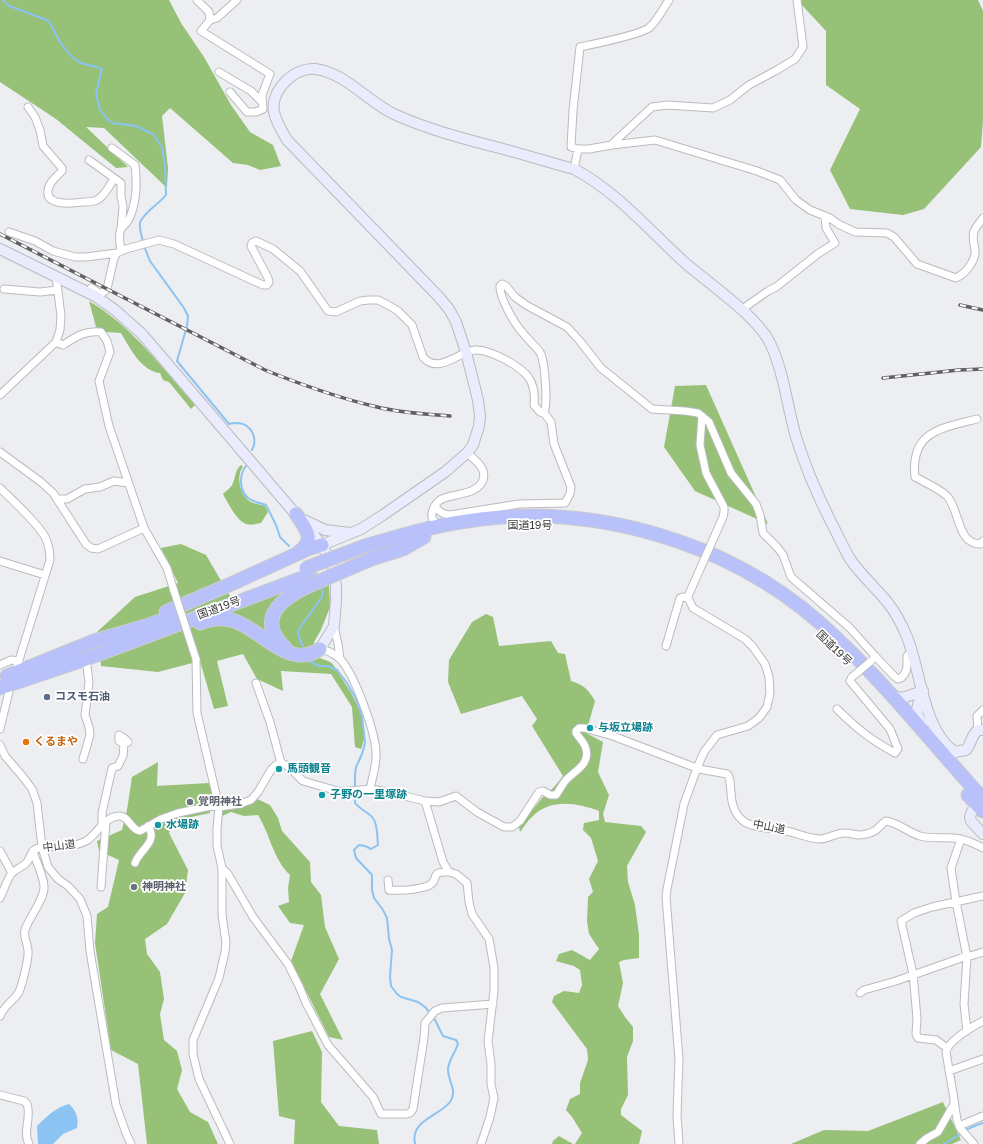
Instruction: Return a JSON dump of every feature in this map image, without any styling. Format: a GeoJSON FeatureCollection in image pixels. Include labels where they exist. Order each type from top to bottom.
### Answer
{"type":"FeatureCollection","features":[{"type":"Feature","properties":{"kind":"highway"},"geometry":{"type":"LineString","coordinates":[[296,514],[307,532],[308,540],[305,546],[296,555]]}},
{"type":"Feature","properties":{"kind":"highway","name":"国道19号"},"geometry":{"type":"LineString","coordinates":[[368,553],[394,537],[439,526],[494,518],[554,517],[587,520],[626,527],[662,536],[690,546],[744,571],[788,598],[819,622],[891,695],[983,799]]}},
{"type":"Feature","properties":{"kind":"highway","name":"国道19号"},"geometry":{"type":"LineString","coordinates":[[6,681],[86,659],[368,553],[424,537],[457,531],[526,525],[579,528],[618,534],[686,553],[723,569],[769,595],[812,627],[826,640],[878,694],[978,811]]}},
{"type":"Feature","properties":{"kind":"highway"},"geometry":{"type":"LineString","coordinates":[[94,641],[176,608],[310,548],[322,545]]}},
{"type":"Feature","properties":{"kind":"highway"},"geometry":{"type":"LineString","coordinates":[[288,652],[280,644],[272,632],[274,613],[279,605],[310,575]]}},
{"type":"Feature","properties":{"kind":"highway","name":"国道19号"},"geometry":{"type":"LineString","coordinates":[[6,681],[94,641],[310,575]]}},
{"type":"Feature","properties":{"kind":"highway"},"geometry":{"type":"LineString","coordinates":[[114,648],[152,641],[208,620],[220,619],[237,622],[269,643],[300,656],[310,654],[320,649]]}},
{"type":"Feature","properties":{"kind":"street"},"geometry":{"type":"LineString","coordinates":[[197,0],[210,12],[210,20]]}},
{"type":"Feature","properties":{"kind":"street"},"geometry":{"type":"LineString","coordinates":[[230,92],[247,112],[256,112],[262,105],[262,95],[270,74],[201,31],[210,20],[217,18],[237,0]]}},
{"type":"Feature","properties":{"kind":"street"},"geometry":{"type":"LineString","coordinates":[[669,0],[655,21],[648,28],[632,34],[580,47],[571,147],[575,149],[589,149],[654,140],[757,171],[780,180],[796,200],[810,210],[855,232],[886,233],[894,237],[917,264],[956,278],[961,276],[972,264],[975,253],[973,239],[975,230],[983,218]]}},
{"type":"Feature","properties":{"kind":"street"},"geometry":{"type":"LineString","coordinates":[[612,145],[652,107],[668,105],[713,108],[730,100],[749,85],[777,70],[795,58],[803,47],[797,0]]}},
{"type":"Feature","properties":{"kind":"street"},"geometry":{"type":"LineString","coordinates":[[322,545],[357,531],[445,472],[467,453],[473,445],[477,435],[480,416],[478,400],[466,352],[456,322],[449,309],[287,140],[278,122],[274,111],[274,100],[280,88],[299,73],[314,69],[330,73],[348,83],[374,102],[394,114],[422,126],[574,170],[597,183],[616,198],[685,263],[741,310],[762,330],[776,355],[796,436],[806,467],[832,523],[851,559],[894,610],[908,639],[933,724],[941,737],[952,750],[959,752],[966,750],[971,743],[972,735],[980,730],[977,716],[983,710]]}},
{"type":"Feature","properties":{"kind":"street"},"geometry":{"type":"LineString","coordinates":[[219,72],[251,91],[262,105],[274,111]]}},
{"type":"Feature","properties":{"kind":"street"},"geometry":{"type":"LineString","coordinates":[[28,107],[35,117],[40,130],[43,146],[62,168],[62,171],[49,186],[47,192],[49,197],[66,204],[96,200],[106,192],[114,179]]}},
{"type":"Feature","properties":{"kind":"street"},"geometry":{"type":"LineString","coordinates":[[112,148],[135,165],[136,193],[130,217],[125,226],[121,229]]}},
{"type":"Feature","properties":{"kind":"street"},"geometry":{"type":"LineString","coordinates":[[574,170],[578,149]]}},
{"type":"Feature","properties":{"kind":"street"},"geometry":{"type":"LineString","coordinates":[[87,292],[89,288],[101,294],[107,289],[114,258],[119,252],[123,207],[121,183],[89,160]]}},
{"type":"Feature","properties":{"kind":"street"},"geometry":{"type":"LineString","coordinates":[[741,310],[776,287],[819,253],[835,244],[826,228],[825,216]]}},
{"type":"Feature","properties":{"kind":"street"},"geometry":{"type":"LineString","coordinates":[[9,232],[36,241],[53,251],[75,257],[86,257],[119,252],[154,240],[165,241],[263,285],[267,285],[269,282],[268,278],[252,246],[252,243],[256,241],[272,250],[300,271],[328,311],[336,312],[360,301],[378,300],[398,311],[412,325],[423,357],[427,361],[432,363],[440,363],[451,360],[466,352],[475,350],[484,351],[496,355],[524,372],[530,379],[533,386],[535,396],[534,405],[540,412],[544,413],[551,422],[554,444],[571,487],[570,494],[565,503],[519,504],[450,515],[443,514],[438,511],[435,506]]}},
{"type":"Feature","properties":{"kind":"street"},"geometry":{"type":"LineString","coordinates":[[0,249],[87,292],[115,310],[142,334],[322,545],[333,566],[336,589],[334,626],[340,659],[362,697],[375,742],[376,756],[370,789]]}},
{"type":"Feature","properties":{"kind":"street"},"geometry":{"type":"LineString","coordinates":[[0,395],[56,342],[60,330],[61,316],[56,276]]}},
{"type":"Feature","properties":{"kind":"street"},"geometry":{"type":"LineString","coordinates":[[544,413],[546,388],[541,354],[518,327],[501,295],[500,287],[502,284],[506,286],[515,297],[526,305],[567,327],[601,368],[652,409],[698,413],[709,422],[731,472],[756,504],[760,515],[763,533],[783,555],[792,577],[850,628],[898,679],[906,673],[908,669],[907,656],[912,651]]}},
{"type":"Feature","properties":{"kind":"street"},"geometry":{"type":"LineString","coordinates":[[4,289],[40,292],[58,290]]}},
{"type":"Feature","properties":{"kind":"street"},"geometry":{"type":"LineString","coordinates":[[56,342],[63,346],[80,334],[92,331],[101,332],[107,341],[110,352],[99,381],[109,426],[144,528],[167,568],[196,658],[197,713],[219,807],[217,846],[222,868],[222,915],[225,934],[225,952],[218,978],[195,1034],[192,1048],[199,1079],[230,1144]]}},
{"type":"Feature","properties":{"kind":"street"},"geometry":{"type":"LineString","coordinates":[[679,1144],[677,1114],[679,1058],[666,897],[684,804],[704,752],[717,735],[748,726],[759,718],[767,707],[770,693],[769,677],[765,664],[753,647],[745,639],[696,611],[690,604],[689,596],[724,512],[724,507],[706,473],[700,445],[702,416]]}},
{"type":"Feature","properties":{"kind":"street"},"geometry":{"type":"LineString","coordinates":[[977,419],[935,431],[925,438],[915,455],[914,466],[915,477],[940,490],[948,497],[954,508],[960,529],[967,540],[976,544],[981,544],[983,541]]}},
{"type":"Feature","properties":{"kind":"street"},"geometry":{"type":"LineString","coordinates":[[0,452],[41,482],[53,493],[86,544],[91,548],[98,549],[144,528]]}},
{"type":"Feature","properties":{"kind":"street"},"geometry":{"type":"LineString","coordinates":[[439,526],[433,521],[432,511],[440,500],[475,489],[482,483],[484,477],[483,470],[479,463],[467,453]]}},
{"type":"Feature","properties":{"kind":"street"},"geometry":{"type":"LineString","coordinates":[[57,499],[67,499],[85,489],[100,487],[114,481],[128,483]]}},
{"type":"Feature","properties":{"kind":"street"},"geometry":{"type":"LineString","coordinates":[[0,488],[46,537],[50,560],[19,660],[6,681],[0,729]]}},
{"type":"Feature","properties":{"kind":"street"},"geometry":{"type":"LineString","coordinates":[[296,514],[308,523],[324,530],[343,533],[357,531]]}},
{"type":"Feature","properties":{"kind":"street"},"geometry":{"type":"LineString","coordinates":[[336,589],[339,579],[336,553],[343,544],[358,535],[357,531]]}},
{"type":"Feature","properties":{"kind":"street"},"geometry":{"type":"LineString","coordinates":[[0,561],[45,575]]}},
{"type":"Feature","properties":{"kind":"street"},"geometry":{"type":"LineString","coordinates":[[666,646],[680,598],[689,596]]}},
{"type":"Feature","properties":{"kind":"street"},"geometry":{"type":"LineString","coordinates":[[334,626],[320,649],[332,653],[340,659]]}},
{"type":"Feature","properties":{"kind":"street"},"geometry":{"type":"LineString","coordinates":[[837,709],[855,727],[876,743],[895,753],[898,749],[890,729],[850,681],[852,677],[875,656]]}},
{"type":"Feature","properties":{"kind":"street"},"geometry":{"type":"LineString","coordinates":[[83,759],[90,735],[85,715],[89,682],[86,659]]}},
{"type":"Feature","properties":{"kind":"street"},"geometry":{"type":"LineString","coordinates":[[0,665],[11,660],[19,660]]}},
{"type":"Feature","properties":{"kind":"street"},"geometry":{"type":"LineString","coordinates":[[256,682],[270,722],[281,763]]}},
{"type":"Feature","properties":{"kind":"street"},"geometry":{"type":"LineString","coordinates":[[891,695],[902,698],[923,691]]}},
{"type":"Feature","properties":{"kind":"street"},"geometry":{"type":"LineString","coordinates":[[923,691],[917,709],[917,714],[928,731],[928,738]]}},
{"type":"Feature","properties":{"kind":"street","name":"中山道"},"geometry":{"type":"LineString","coordinates":[[425,801],[442,802],[448,798],[456,796],[477,812],[504,827],[509,828],[515,826],[539,792],[543,791],[550,795],[556,795],[566,780],[582,766],[586,757],[586,747],[576,735],[576,731],[579,728],[584,728],[613,736],[697,768],[729,775],[731,801],[733,807],[742,820],[752,825],[818,839],[830,838],[842,833],[855,836],[868,834],[878,829],[886,821],[894,822],[910,832],[925,837],[961,839],[983,848]]}},
{"type":"Feature","properties":{"kind":"street"},"geometry":{"type":"LineString","coordinates":[[101,887],[104,822],[102,813],[112,768],[118,766],[123,756],[124,744],[119,741],[119,736],[128,742]]}},
{"type":"Feature","properties":{"kind":"street"},"geometry":{"type":"LineString","coordinates":[[0,745],[5,756],[32,789],[37,803],[42,847],[48,867],[52,873],[74,892],[82,902],[88,916],[90,951],[116,1105],[131,1144]]}},
{"type":"Feature","properties":{"kind":"street"},"geometry":{"type":"LineString","coordinates":[[104,822],[112,817],[121,815],[137,830],[143,830],[161,819],[178,813],[211,806],[219,807],[240,804],[251,800],[276,765],[281,763],[288,766],[303,781],[310,784],[341,792],[370,789],[425,801],[444,862],[449,872]]}},
{"type":"Feature","properties":{"kind":"street"},"geometry":{"type":"LineString","coordinates":[[978,811],[970,817],[971,821],[983,834]]}},
{"type":"Feature","properties":{"kind":"street","name":"中山道"},"geometry":{"type":"LineString","coordinates":[[0,898],[12,873],[28,861],[30,853],[42,847],[79,844],[91,837],[104,822]]}},
{"type":"Feature","properties":{"kind":"street"},"geometry":{"type":"LineString","coordinates":[[135,863],[138,855],[149,844],[151,834],[148,826]]}},
{"type":"Feature","properties":{"kind":"street"},"geometry":{"type":"LineString","coordinates":[[961,839],[951,868],[967,957],[964,1004],[967,1031]]}},
{"type":"Feature","properties":{"kind":"street"},"geometry":{"type":"LineString","coordinates":[[0,851],[12,873]]}},
{"type":"Feature","properties":{"kind":"street"},"geometry":{"type":"LineString","coordinates":[[0,1016],[7,1004],[18,993],[25,976],[25,967],[29,955],[25,938],[25,929],[43,894],[44,886],[33,851]]}},
{"type":"Feature","properties":{"kind":"street"},"geometry":{"type":"LineString","coordinates":[[222,868],[228,874],[253,917],[288,964],[306,1003],[328,1044],[373,1097],[381,1114],[407,1114],[413,1109],[425,1023],[428,1018],[435,1012],[446,1007],[493,1004]]}},
{"type":"Feature","properties":{"kind":"street"},"geometry":{"type":"LineString","coordinates":[[388,880],[389,890],[405,891],[429,885],[434,880],[436,874],[440,872],[456,874],[467,883],[472,914],[489,938],[494,968],[493,1004],[488,1041],[492,1064],[491,1084],[494,1098],[490,1117],[481,1144]]}},
{"type":"Feature","properties":{"kind":"street"},"geometry":{"type":"LineString","coordinates":[[947,1048],[936,1040],[918,1038],[916,1034],[917,1018],[913,974],[900,921],[914,913],[932,907],[983,896]]}},
{"type":"Feature","properties":{"kind":"street"},"geometry":{"type":"LineString","coordinates":[[860,993],[864,990],[983,952]]}},
{"type":"Feature","properties":{"kind":"street"},"geometry":{"type":"LineString","coordinates":[[974,1144],[960,1127],[954,1104],[954,1093],[946,1058],[947,1048],[952,1042],[983,1021]]}},
{"type":"Feature","properties":{"kind":"street"},"geometry":{"type":"LineString","coordinates":[[949,1071],[983,1059]]}},
{"type":"Feature","properties":{"kind":"street"},"geometry":{"type":"LineString","coordinates":[[0,1095],[24,1101],[27,1104],[29,1113],[26,1137],[29,1144]]}},
{"type":"Feature","properties":{"kind":"street"},"geometry":{"type":"LineString","coordinates":[[920,1144],[926,1138],[938,1132],[954,1104]]}},
{"type":"Feature","properties":{"kind":"street"},"geometry":{"type":"LineString","coordinates":[[960,1127],[983,1116]]}},
{"type":"Feature","properties":{"kind":"green space"},"geometry":{"type":"Polygon","coordinates":[[[0,0],[169,0],[181,23],[204,57],[231,105],[250,132],[273,145],[281,166],[260,170],[248,165],[233,163],[170,108],[162,116],[168,168],[167,188],[104,128],[86,127],[128,167],[116,168],[56,119],[0,82],[0,0]]]}},
{"type":"Feature","properties":{"kind":"green space"},"geometry":{"type":"Polygon","coordinates":[[[800,0],[978,0],[983,11],[983,120],[981,147],[924,209],[903,215],[850,209],[830,170],[860,109],[826,85],[826,31],[800,3],[800,0]]]}},
{"type":"Feature","properties":{"kind":"green space"},"geometry":{"type":"Polygon","coordinates":[[[89,301],[105,311],[146,348],[195,405],[191,409],[169,382],[163,380],[160,373],[147,368],[137,358],[121,333],[106,332],[96,327],[89,301]]]}},
{"type":"Feature","properties":{"kind":"green space"},"geometry":{"type":"Polygon","coordinates":[[[706,385],[768,524],[695,491],[664,447],[675,386],[706,385]]]}},
{"type":"Feature","properties":{"kind":"green space"},"geometry":{"type":"Polygon","coordinates":[[[241,465],[243,467],[239,479],[242,492],[251,502],[265,506],[268,512],[261,523],[248,524],[241,521],[232,510],[223,494],[232,484],[241,465]]]}},
{"type":"Feature","properties":{"kind":"green space"},"geometry":{"type":"Polygon","coordinates":[[[181,544],[206,555],[237,608],[287,589],[293,598],[329,584],[330,607],[321,630],[314,642],[319,658],[329,661],[334,666],[355,700],[363,720],[364,739],[361,749],[355,747],[352,707],[331,674],[281,671],[283,691],[257,679],[243,654],[217,661],[228,706],[214,709],[200,661],[158,672],[101,666],[97,632],[135,597],[178,583],[161,548],[181,544]]]}},
{"type":"Feature","properties":{"kind":"green space"},"geometry":{"type":"Polygon","coordinates":[[[486,614],[493,617],[499,646],[551,641],[558,653],[565,654],[571,681],[585,688],[595,701],[586,733],[603,742],[598,772],[609,795],[603,814],[605,822],[641,826],[646,832],[627,866],[628,882],[635,905],[639,935],[639,958],[619,962],[623,983],[618,1006],[633,1027],[633,1041],[627,1057],[628,1095],[621,1109],[621,1115],[642,1131],[639,1144],[575,1144],[582,1133],[566,1110],[570,1099],[580,1094],[580,1083],[588,1060],[587,1049],[552,1002],[554,996],[564,991],[579,993],[582,985],[580,970],[574,966],[556,961],[559,954],[572,950],[590,960],[599,949],[589,934],[587,921],[588,897],[593,892],[589,879],[598,861],[591,838],[583,830],[584,823],[599,820],[599,811],[573,804],[547,807],[539,811],[529,820],[520,832],[519,827],[542,798],[563,776],[532,726],[537,719],[522,696],[461,714],[448,682],[449,660],[472,622],[486,614]]]}},
{"type":"Feature","properties":{"kind":"green space"},"geometry":{"type":"Polygon","coordinates":[[[158,762],[157,786],[209,783],[214,799],[210,813],[177,820],[169,833],[188,870],[185,893],[167,924],[145,939],[147,954],[160,972],[164,999],[160,1014],[164,1040],[177,1051],[182,1070],[177,1089],[190,1112],[208,1122],[218,1144],[147,1144],[138,1064],[111,1050],[95,943],[97,914],[108,907],[119,860],[99,851],[97,841],[122,830],[127,810],[132,777],[158,762]]]}},
{"type":"Feature","properties":{"kind":"green space"},"geometry":{"type":"Polygon","coordinates":[[[257,799],[270,805],[278,818],[282,831],[310,862],[311,882],[321,895],[325,927],[339,959],[320,994],[343,1040],[329,1037],[291,961],[304,925],[290,923],[278,906],[289,902],[288,888],[290,875],[280,862],[262,822],[258,815],[244,816],[231,812],[222,816],[221,811],[248,804],[257,799]]]}},
{"type":"Feature","properties":{"kind":"green space"},"geometry":{"type":"Polygon","coordinates":[[[312,1031],[322,1052],[321,1102],[339,1126],[377,1130],[379,1144],[294,1144],[295,1120],[279,1116],[273,1041],[312,1031]]]}},
{"type":"Feature","properties":{"kind":"green space"},"geometry":{"type":"Polygon","coordinates":[[[943,1102],[961,1140],[952,1144],[791,1144],[824,1130],[868,1131],[943,1102]]]}},
{"type":"Feature","properties":{"kind":"green space"},"geometry":{"type":"Polygon","coordinates":[[[559,1136],[573,1144],[552,1144],[553,1141],[559,1136]]]}},
{"type":"Feature","properties":{"kind":"water"},"geometry":{"type":"Polygon","coordinates":[[[69,1104],[78,1121],[77,1128],[63,1134],[53,1144],[38,1144],[37,1126],[56,1110],[69,1104]]]}},
{"type":"Feature","properties":{"kind":"waterway"},"geometry":{"type":"LineString","coordinates":[[3,0],[7,5],[49,21],[62,45],[76,60],[86,65],[102,69],[96,93],[100,110],[106,118],[113,123],[136,126],[153,134],[162,147],[165,166],[166,195],[141,220],[140,228],[143,242]]}},
{"type":"Feature","properties":{"kind":"waterway"},"geometry":{"type":"LineString","coordinates":[[144,246],[150,261],[184,308],[188,316],[187,326],[177,361],[229,424],[244,424],[253,433],[254,446],[252,450]]}},
{"type":"Feature","properties":{"kind":"waterway"},"geometry":{"type":"LineString","coordinates":[[246,466],[241,478],[245,495],[254,501],[266,505],[280,537],[289,546]]}},
{"type":"Feature","properties":{"kind":"waterway"},"geometry":{"type":"LineString","coordinates":[[303,646],[298,635],[299,629],[322,597],[322,586]]}},
{"type":"Feature","properties":{"kind":"waterway"},"geometry":{"type":"LineString","coordinates":[[311,662],[319,666],[328,666],[337,670],[347,683],[356,699],[362,716],[365,743],[356,767],[355,789]]}},
{"type":"Feature","properties":{"kind":"waterway"},"geometry":{"type":"LineString","coordinates":[[355,793],[355,803],[373,818],[377,829],[378,845],[371,849],[359,845],[354,850],[356,858],[372,875],[372,890],[374,898],[387,918],[389,939],[392,950],[390,977],[391,986],[401,997],[418,1002],[430,1013]]}},
{"type":"Feature","properties":{"kind":"waterway"},"geometry":{"type":"LineString","coordinates":[[415,1144],[417,1129],[426,1120],[445,1107],[450,1102],[453,1094],[448,1074],[448,1067],[458,1044],[456,1040],[443,1036],[433,1016]]}},
{"type":"Feature","properties":{"kind":"waterway"},"geometry":{"type":"LineString","coordinates":[[966,1130],[983,1123]]}},
{"type":"Feature","properties":{"kind":"waterway"},"geometry":{"type":"LineString","coordinates":[[944,1144],[962,1133]]}},
{"type":"Feature","properties":{"kind":"railway"},"geometry":{"type":"LineString","coordinates":[[0,234],[265,370],[321,391],[377,407],[404,412],[450,416]]}},
{"type":"Feature","properties":{"kind":"railway"},"geometry":{"type":"LineString","coordinates":[[960,305],[983,310]]}},
{"type":"Feature","properties":{"kind":"railway"},"geometry":{"type":"LineString","coordinates":[[883,378],[983,369]]}},
{"type":"Feature","properties":{"kind":"place","name":"コスモ石油"},"geometry":{"type":"Point","coordinates":[47,697]}},
{"type":"Feature","properties":{"kind":"place","name":"与坂立場跡"},"geometry":{"type":"Point","coordinates":[590,728]}},
{"type":"Feature","properties":{"kind":"place","name":"くるまや"},"geometry":{"type":"Point","coordinates":[26,742]}},
{"type":"Feature","properties":{"kind":"place","name":"馬頭観音"},"geometry":{"type":"Point","coordinates":[279,769]}},
{"type":"Feature","properties":{"kind":"place","name":"子野の一里塚跡"},"geometry":{"type":"Point","coordinates":[322,795]}},
{"type":"Feature","properties":{"kind":"place","name":"覚明神社"},"geometry":{"type":"Point","coordinates":[190,802]}},
{"type":"Feature","properties":{"kind":"place","name":"水場跡"},"geometry":{"type":"Point","coordinates":[158,825]}},
{"type":"Feature","properties":{"kind":"place","name":"神明神社"},"geometry":{"type":"Point","coordinates":[134,887]}}]}
